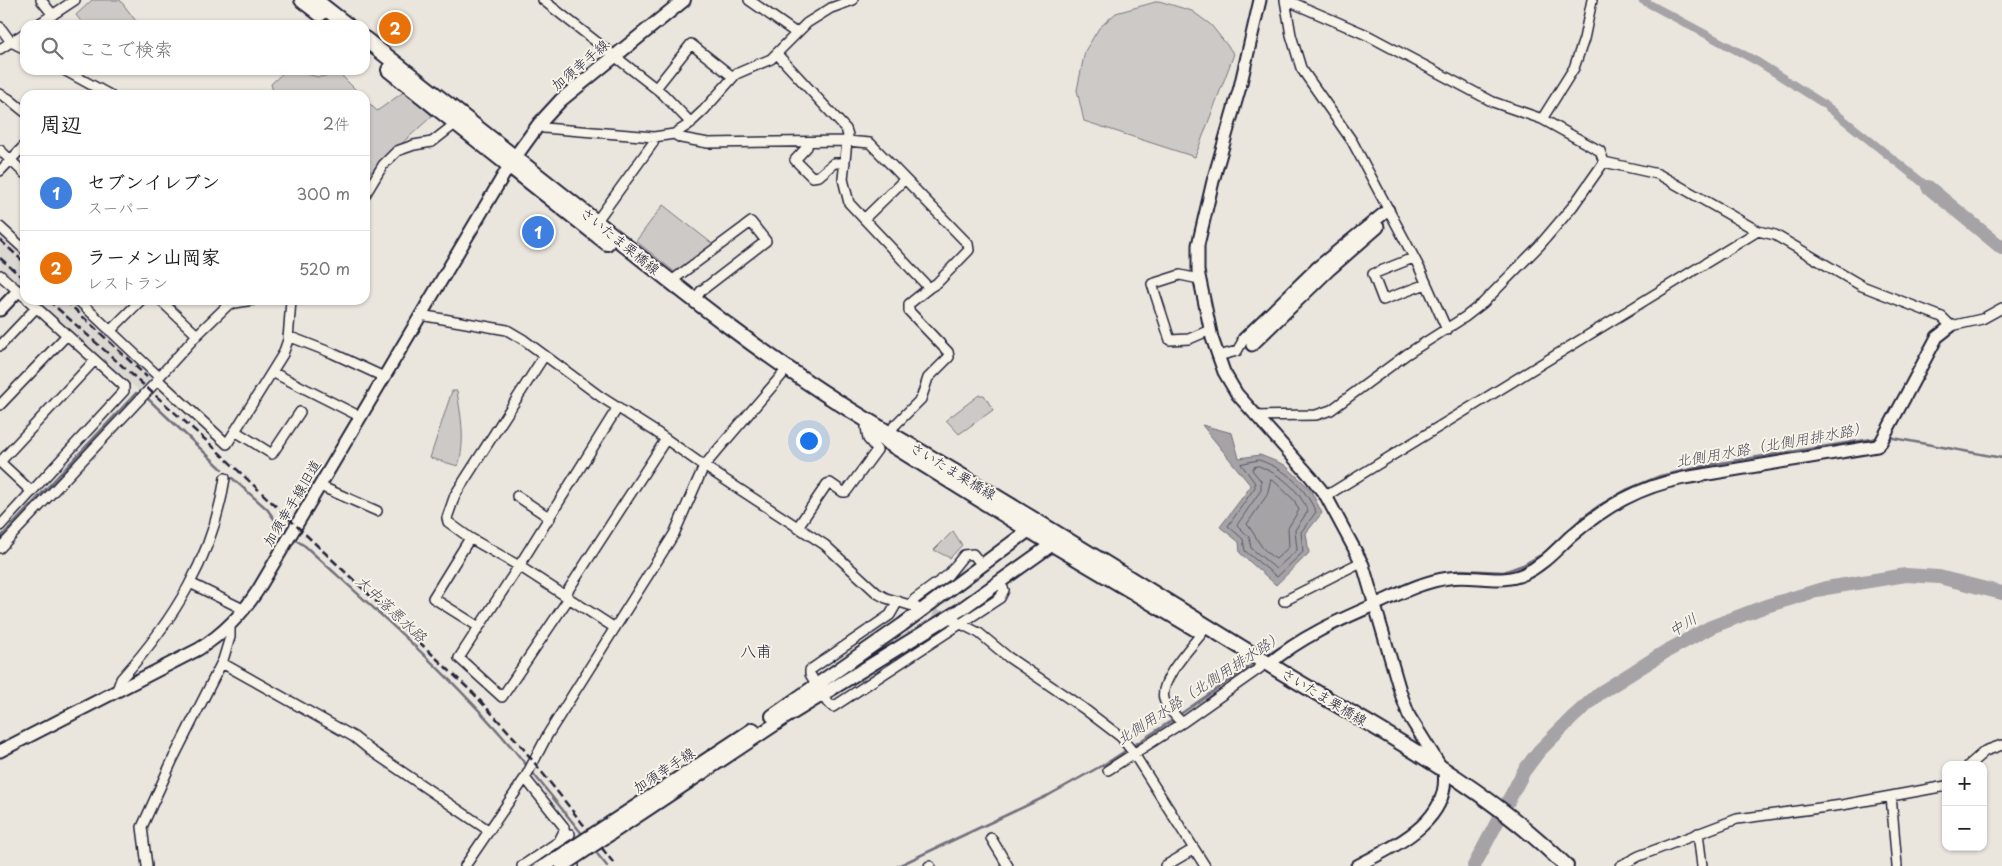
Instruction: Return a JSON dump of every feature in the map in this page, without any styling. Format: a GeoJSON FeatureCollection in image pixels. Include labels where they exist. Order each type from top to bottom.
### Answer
{"type":"FeatureCollection","features":[{"type":"Feature","properties":{"kind":"main road"},"geometry":{"type":"LineString","coordinates":[[302,0],[328,20]]}},
{"type":"Feature","properties":{"kind":"main road"},"geometry":{"type":"LineString","coordinates":[[315,0],[341,20]]}},
{"type":"Feature","properties":{"kind":"main road","name":"加須幸手線"},"geometry":{"type":"LineString","coordinates":[[512,161],[539,124],[561,100],[684,0]]}},
{"type":"Feature","properties":{"kind":"main road","name":"さいたま栗橋線"},"geometry":{"type":"LineString","coordinates":[[370,43],[712,324],[782,375],[867,424],[1445,776],[1480,798],[1566,866]]}},
{"type":"Feature","properties":{"kind":"main road","name":"さいたま栗橋線"},"geometry":{"type":"LineString","coordinates":[[370,54],[455,124],[512,161],[596,222],[694,301],[787,368],[867,424],[890,433],[1034,526]]}},
{"type":"Feature","properties":{"kind":"main road"},"geometry":{"type":"LineString","coordinates":[[820,690],[1034,526]]}},
{"type":"Feature","properties":{"kind":"main road"},"geometry":{"type":"LineString","coordinates":[[820,690],[960,610],[1058,540]]}},
{"type":"Feature","properties":{"kind":"main road","name":"さいたま栗橋線"},"geometry":{"type":"LineString","coordinates":[[1058,540],[1202,633],[1260,663]]}},
{"type":"Feature","properties":{"kind":"main road","name":"加須幸手線"},"geometry":{"type":"LineString","coordinates":[[562,866],[799,698],[820,690]]}},
{"type":"Feature","properties":{"kind":"main road","name":"加須幸手線"},"geometry":{"type":"LineString","coordinates":[[545,866],[783,719],[820,690]]}},
{"type":"Feature","properties":{"kind":"main road","name":"さいたま栗橋線"},"geometry":{"type":"LineString","coordinates":[[1520,829],[1556,866]]}},
{"type":"Feature","properties":{"kind":"street"},"geometry":{"type":"LineString","coordinates":[[41,0],[52,15]]}},
{"type":"Feature","properties":{"kind":"street"},"geometry":{"type":"LineString","coordinates":[[44,20],[74,0]]}},
{"type":"Feature","properties":{"kind":"street"},"geometry":{"type":"LineString","coordinates":[[542,0],[656,88],[691,123]]}},
{"type":"Feature","properties":{"kind":"street"},"geometry":{"type":"LineString","coordinates":[[749,0],[796,33]]}},
{"type":"Feature","properties":{"kind":"street"},"geometry":{"type":"LineString","coordinates":[[539,124],[544,128],[654,137],[674,134],[691,123],[733,76],[770,59],[807,23],[831,8],[853,0]]}},
{"type":"Feature","properties":{"kind":"street"},"geometry":{"type":"LineString","coordinates":[[1260,0],[1240,87],[1213,181],[1198,245],[1199,279],[1210,330],[1224,372],[1237,394],[1326,496],[1362,562],[1409,716],[1445,776],[1442,795],[1435,810],[1418,830],[1357,866]]}},
{"type":"Feature","properties":{"kind":"street"},"geometry":{"type":"LineString","coordinates":[[1286,0],[1366,35],[1493,102],[1542,119],[1600,151],[1604,162]]}},
{"type":"Feature","properties":{"kind":"street"},"geometry":{"type":"LineString","coordinates":[[1286,0],[1291,35],[1301,68],[1352,141],[1413,258],[1447,330]]}},
{"type":"Feature","properties":{"kind":"street"},"geometry":{"type":"LineString","coordinates":[[1542,119],[1574,68],[1584,39],[1592,0]]}},
{"type":"Feature","properties":{"kind":"street"},"geometry":{"type":"LineString","coordinates":[[0,27],[11,42],[20,46]]}},
{"type":"Feature","properties":{"kind":"street"},"geometry":{"type":"LineString","coordinates":[[0,49],[20,36]]}},
{"type":"Feature","properties":{"kind":"street"},"geometry":{"type":"LineString","coordinates":[[656,88],[691,44],[733,76]]}},
{"type":"Feature","properties":{"kind":"street"},"geometry":{"type":"LineString","coordinates":[[777,54],[846,129],[847,141],[843,179],[849,203],[929,288]]}},
{"type":"Feature","properties":{"kind":"street"},"geometry":{"type":"LineString","coordinates":[[73,75],[101,90]]}},
{"type":"Feature","properties":{"kind":"street"},"geometry":{"type":"LineString","coordinates":[[0,94],[20,108]]}},
{"type":"Feature","properties":{"kind":"street"},"geometry":{"type":"LineString","coordinates":[[370,187],[383,165],[397,151],[414,145],[432,142],[455,124]]}},
{"type":"Feature","properties":{"kind":"street"},"geometry":{"type":"LineString","coordinates":[[674,134],[681,138],[708,143],[847,141],[870,143],[968,244],[969,250],[937,282],[909,304],[909,311],[948,352],[949,357],[928,378],[921,399],[894,426],[890,433]]}},
{"type":"Feature","properties":{"kind":"street"},"geometry":{"type":"LineString","coordinates":[[596,222],[653,143],[654,137]]}},
{"type":"Feature","properties":{"kind":"street"},"geometry":{"type":"LineString","coordinates":[[808,142],[807,147],[795,160],[812,177],[819,176],[834,163],[845,163]]}},
{"type":"Feature","properties":{"kind":"street"},"geometry":{"type":"LineString","coordinates":[[0,150],[20,169]]}},
{"type":"Feature","properties":{"kind":"street"},"geometry":{"type":"LineString","coordinates":[[0,171],[20,150]]}},
{"type":"Feature","properties":{"kind":"street","name":"加須幸手線旧道"},"geometry":{"type":"LineString","coordinates":[[0,751],[199,649],[230,627],[245,610],[512,161]]}},
{"type":"Feature","properties":{"kind":"street"},"geometry":{"type":"LineString","coordinates":[[1604,162],[1658,174],[1758,231],[1775,235],[1862,286],[1942,317],[1951,326]]}},
{"type":"Feature","properties":{"kind":"street"},"geometry":{"type":"LineString","coordinates":[[1255,416],[1316,415],[1331,410],[1407,354],[1447,330],[1483,303],[1539,246],[1573,206],[1604,162]]}},
{"type":"Feature","properties":{"kind":"street"},"geometry":{"type":"LineString","coordinates":[[864,219],[905,179]]}},
{"type":"Feature","properties":{"kind":"street"},"geometry":{"type":"LineString","coordinates":[[1218,356],[1237,351],[1248,342],[1318,267],[1389,213]]}},
{"type":"Feature","properties":{"kind":"street"},"geometry":{"type":"LineString","coordinates":[[670,282],[751,222],[766,241],[701,292],[694,301]]}},
{"type":"Feature","properties":{"kind":"street"},"geometry":{"type":"LineString","coordinates":[[0,227],[20,245]]}},
{"type":"Feature","properties":{"kind":"street"},"geometry":{"type":"LineString","coordinates":[[1326,496],[1758,231]]}},
{"type":"Feature","properties":{"kind":"street"},"geometry":{"type":"LineString","coordinates":[[1413,258],[1373,274],[1383,300],[1426,284]]}},
{"type":"Feature","properties":{"kind":"street"},"geometry":{"type":"LineString","coordinates":[[0,274],[20,292]]}},
{"type":"Feature","properties":{"kind":"street"},"geometry":{"type":"LineString","coordinates":[[1199,279],[1180,275],[1152,284],[1170,340],[1189,339],[1210,330]]}},
{"type":"Feature","properties":{"kind":"street"},"geometry":{"type":"LineString","coordinates":[[0,310],[20,295]]}},
{"type":"Feature","properties":{"kind":"street"},"geometry":{"type":"LineString","coordinates":[[0,526],[124,391],[124,386],[33,305]]}},
{"type":"Feature","properties":{"kind":"street"},"geometry":{"type":"LineString","coordinates":[[83,305],[227,444],[283,354],[288,336],[291,305]]}},
{"type":"Feature","properties":{"kind":"street"},"geometry":{"type":"LineString","coordinates":[[110,331],[136,305]]}},
{"type":"Feature","properties":{"kind":"street"},"geometry":{"type":"LineString","coordinates":[[165,305],[197,335]]}},
{"type":"Feature","properties":{"kind":"street"},"geometry":{"type":"LineString","coordinates":[[0,548],[197,335],[228,305]]}},
{"type":"Feature","properties":{"kind":"street"},"geometry":{"type":"LineString","coordinates":[[0,346],[36,308]]}},
{"type":"Feature","properties":{"kind":"street"},"geometry":{"type":"LineString","coordinates":[[1108,770],[1131,750],[1182,724],[1260,663],[1306,637],[1373,602],[1441,579],[1450,577],[1489,580],[1522,575],[1537,567],[1602,511],[1641,489],[1662,482],[1877,446],[1936,337],[1951,326],[1982,319],[2002,308]]}},
{"type":"Feature","properties":{"kind":"street"},"geometry":{"type":"LineString","coordinates":[[420,314],[507,330],[601,397],[825,545],[877,593],[913,606],[915,599],[948,575],[964,555],[973,554],[982,565]]}},
{"type":"Feature","properties":{"kind":"street"},"geometry":{"type":"LineString","coordinates":[[0,405],[67,335]]}},
{"type":"Feature","properties":{"kind":"street"},"geometry":{"type":"LineString","coordinates":[[288,336],[384,377]]}},
{"type":"Feature","properties":{"kind":"street"},"geometry":{"type":"LineString","coordinates":[[544,356],[455,495],[447,518],[448,522],[470,538],[519,566],[615,628]]}},
{"type":"Feature","properties":{"kind":"street"},"geometry":{"type":"LineString","coordinates":[[32,492],[0,462],[95,360]]}},
{"type":"Feature","properties":{"kind":"street"},"geometry":{"type":"LineString","coordinates":[[272,372],[361,417]]}},
{"type":"Feature","properties":{"kind":"street"},"geometry":{"type":"LineString","coordinates":[[465,866],[524,778],[548,734],[674,534],[704,466],[782,375]]}},
{"type":"Feature","properties":{"kind":"street"},"geometry":{"type":"LineString","coordinates":[[618,407],[550,518],[478,627],[460,658],[502,697],[666,439]]}},
{"type":"Feature","properties":{"kind":"street"},"geometry":{"type":"LineString","coordinates":[[235,431],[272,454],[300,412]]}},
{"type":"Feature","properties":{"kind":"street"},"geometry":{"type":"LineString","coordinates":[[797,528],[827,484],[842,492],[846,492],[877,450],[868,439],[867,424]]}},
{"type":"Feature","properties":{"kind":"street"},"geometry":{"type":"LineString","coordinates":[[117,690],[121,679],[166,623],[190,583],[211,539],[222,502],[225,478]]}},
{"type":"Feature","properties":{"kind":"street"},"geometry":{"type":"LineString","coordinates":[[320,486],[377,511]]}},
{"type":"Feature","properties":{"kind":"street"},"geometry":{"type":"LineString","coordinates":[[516,496],[550,518]]}},
{"type":"Feature","properties":{"kind":"street"},"geometry":{"type":"LineString","coordinates":[[470,538],[433,598],[478,627]]}},
{"type":"Feature","properties":{"kind":"street"},"geometry":{"type":"LineString","coordinates":[[1284,601],[1362,562]]}},
{"type":"Feature","properties":{"kind":"street"},"geometry":{"type":"LineString","coordinates":[[190,583],[245,610]]}},
{"type":"Feature","properties":{"kind":"street"},"geometry":{"type":"LineString","coordinates":[[898,601],[890,615],[810,670],[810,674],[827,702],[833,707],[958,621],[1000,598],[1004,590],[1000,583]]}},
{"type":"Feature","properties":{"kind":"street"},"geometry":{"type":"LineString","coordinates":[[958,621],[1083,708],[1131,750],[1205,866]]}},
{"type":"Feature","properties":{"kind":"street"},"geometry":{"type":"LineString","coordinates":[[147,866],[142,827],[222,663],[230,637],[230,627]]}},
{"type":"Feature","properties":{"kind":"street"},"geometry":{"type":"LineString","coordinates":[[1182,724],[1164,699],[1164,690],[1173,670],[1202,633]]}},
{"type":"Feature","properties":{"kind":"street"},"geometry":{"type":"LineString","coordinates":[[222,663],[354,737],[370,750],[488,830]]}},
{"type":"Feature","properties":{"kind":"street"},"geometry":{"type":"LineString","coordinates":[[1974,761],[1985,751],[2002,746]]}},
{"type":"Feature","properties":{"kind":"street"},"geometry":{"type":"LineString","coordinates":[[524,778],[564,826],[564,831],[559,841]]}},
{"type":"Feature","properties":{"kind":"street"},"geometry":{"type":"LineString","coordinates":[[1620,866],[1639,856],[1724,823],[1754,816],[1842,804],[1942,787]]}},
{"type":"Feature","properties":{"kind":"street"},"geometry":{"type":"LineString","coordinates":[[1891,796],[1897,866]]}},
{"type":"Feature","properties":{"kind":"street"},"geometry":{"type":"LineString","coordinates":[[1698,833],[1702,866]]}},
{"type":"Feature","properties":{"kind":"street"},"geometry":{"type":"LineString","coordinates":[[522,866],[570,834]]}},
{"type":"Feature","properties":{"kind":"street"},"geometry":{"type":"LineString","coordinates":[[991,838],[1008,866]]}},
{"type":"Feature","properties":{"kind":"street"},"geometry":{"type":"LineString","coordinates":[[559,841],[574,866]]}},
{"type":"Feature","properties":{"kind":"street"},"geometry":{"type":"LineString","coordinates":[[1165,866],[1194,849]]}},
{"type":"Feature","properties":{"kind":"shaded area"},"geometry":{"type":"Polygon","coordinates":[[[92,0],[120,0],[135,20],[80,20],[76,15],[92,0]]]}},
{"type":"Feature","properties":{"kind":"shaded area"},"geometry":{"type":"Polygon","coordinates":[[[1159,1],[1192,11],[1211,25],[1234,54],[1195,157],[1084,121],[1077,90],[1085,51],[1099,28],[1116,13],[1159,1]]]}},
{"type":"Feature","properties":{"kind":"shaded area"},"geometry":{"type":"Polygon","coordinates":[[[281,75],[310,75],[319,77],[341,75],[356,90],[273,90],[271,84],[281,75]]]}},
{"type":"Feature","properties":{"kind":"shaded area"},"geometry":{"type":"Polygon","coordinates":[[[405,91],[432,116],[370,172],[370,104],[377,111],[405,91]]]}},
{"type":"Feature","properties":{"kind":"shaded area"},"geometry":{"type":"Polygon","coordinates":[[[663,205],[714,245],[676,273],[636,241],[663,205]]]}},
{"type":"Feature","properties":{"kind":"shaded area"},"geometry":{"type":"Polygon","coordinates":[[[0,235],[20,253],[20,287],[0,269],[0,235]]]}},
{"type":"Feature","properties":{"kind":"shaded area"},"geometry":{"type":"Polygon","coordinates":[[[42,305],[75,305],[155,380],[144,392],[138,390],[42,305]]]}},
{"type":"Feature","properties":{"kind":"shaded area"},"geometry":{"type":"Polygon","coordinates":[[[452,391],[457,391],[462,429],[462,447],[458,466],[430,458],[452,391]]]}},
{"type":"Feature","properties":{"kind":"shaded area"},"geometry":{"type":"Polygon","coordinates":[[[979,395],[984,395],[993,410],[959,434],[946,420],[979,395]]]}},
{"type":"Feature","properties":{"kind":"shaded area"},"geometry":{"type":"Polygon","coordinates":[[[953,531],[962,545],[950,558],[934,550],[953,531]]]}},
{"type":"Feature","properties":{"kind":"water"},"geometry":{"type":"Polygon","coordinates":[[[1202,425],[1232,433],[1239,458],[1260,455],[1285,465],[1310,489],[1322,513],[1306,533],[1309,553],[1276,585],[1240,553],[1239,542],[1220,527],[1251,486],[1202,425]]]}},
{"type":"Feature","properties":{"kind":"waterway"},"geometry":{"type":"LineString","coordinates":[[1642,0],[1758,62],[1824,104],[1928,187]]}},
{"type":"Feature","properties":{"kind":"waterway"},"geometry":{"type":"LineString","coordinates":[[1928,187],[2002,248]]}},
{"type":"Feature","properties":{"kind":"waterway","name":"大中落悪水路"},"geometry":{"type":"LineString","coordinates":[[0,538],[136,393],[140,394]]}},
{"type":"Feature","properties":{"kind":"waterway","name":"大中落悪水路"},"geometry":{"type":"LineString","coordinates":[[145,396],[222,469]]}},
{"type":"Feature","properties":{"kind":"waterway","name":"北側用水路（北側用排水路）"},"geometry":{"type":"LineString","coordinates":[[1888,437],[2002,458]]}},
{"type":"Feature","properties":{"kind":"waterway","name":"北側用水路（北側用排水路）"},"geometry":{"type":"LineString","coordinates":[[1427,577],[1461,570],[1504,572],[1523,565],[1546,552],[1583,517],[1600,505],[1626,490],[1660,476],[1714,464],[1878,438]]}},
{"type":"Feature","properties":{"kind":"waterway","name":"大中落悪水路"},"geometry":{"type":"LineString","coordinates":[[232,478],[267,509],[287,534]]}},
{"type":"Feature","properties":{"kind":"waterway","name":"大中落悪水路"},"geometry":{"type":"LineString","coordinates":[[294,539],[305,546],[421,652],[476,707],[527,766]]}},
{"type":"Feature","properties":{"kind":"waterway","name":"中川"},"geometry":{"type":"LineString","coordinates":[[1474,866],[1524,771],[1539,751],[1600,693],[1665,652],[1711,627],[1766,606],[1826,588],[1906,575],[1939,577],[2002,593]]}},
{"type":"Feature","properties":{"kind":"waterway","name":"北側用水路（北側用排水路）"},"geometry":{"type":"LineString","coordinates":[[1265,656],[1293,640]]}},
{"type":"Feature","properties":{"kind":"waterway","name":"北側用水路（北側用排水路）"},"geometry":{"type":"LineString","coordinates":[[1179,715],[1256,662]]}},
{"type":"Feature","properties":{"kind":"waterway","name":"北側用水路（北側用排水路）"},"geometry":{"type":"LineString","coordinates":[[898,866],[1049,795],[1110,761],[1174,719]]}},
{"type":"Feature","properties":{"kind":"waterway","name":"大中落悪水路"},"geometry":{"type":"LineString","coordinates":[[532,772],[583,835]]}},
{"type":"Feature","properties":{"kind":"waterway","name":"大中落悪水路"},"geometry":{"type":"LineString","coordinates":[[594,850],[607,866]]}},
{"type":"Feature","properties":{"kind":"tunnel"},"geometry":{"type":"LineString","coordinates":[[921,608],[951,619]]}},
{"type":"Feature","properties":{"kind":"railway"},"geometry":{"type":"LineString","coordinates":[[0,240],[20,258]]}},
{"type":"Feature","properties":{"kind":"railway"},"geometry":{"type":"LineString","coordinates":[[0,258],[20,276]]}},
{"type":"Feature","properties":{"kind":"railway"},"geometry":{"type":"LineString","coordinates":[[54,305],[209,443],[473,693],[518,742],[616,866]]}},
{"type":"Feature","properties":{"kind":"railway"},"geometry":{"type":"LineString","coordinates":[[70,305],[147,377]]}},
{"type":"Feature","properties":{"kind":"place","name":"ラーメン山岡家"},"geometry":{"type":"Point","coordinates":[395,28]}},
{"type":"Feature","properties":{"kind":"place","name":"セブンイレブン"},"geometry":{"type":"Point","coordinates":[538,232]}},
{"type":"Feature","properties":{"kind":"district","name":"八甫"},"geometry":{"type":"Point","coordinates":[756,651]}}]}
